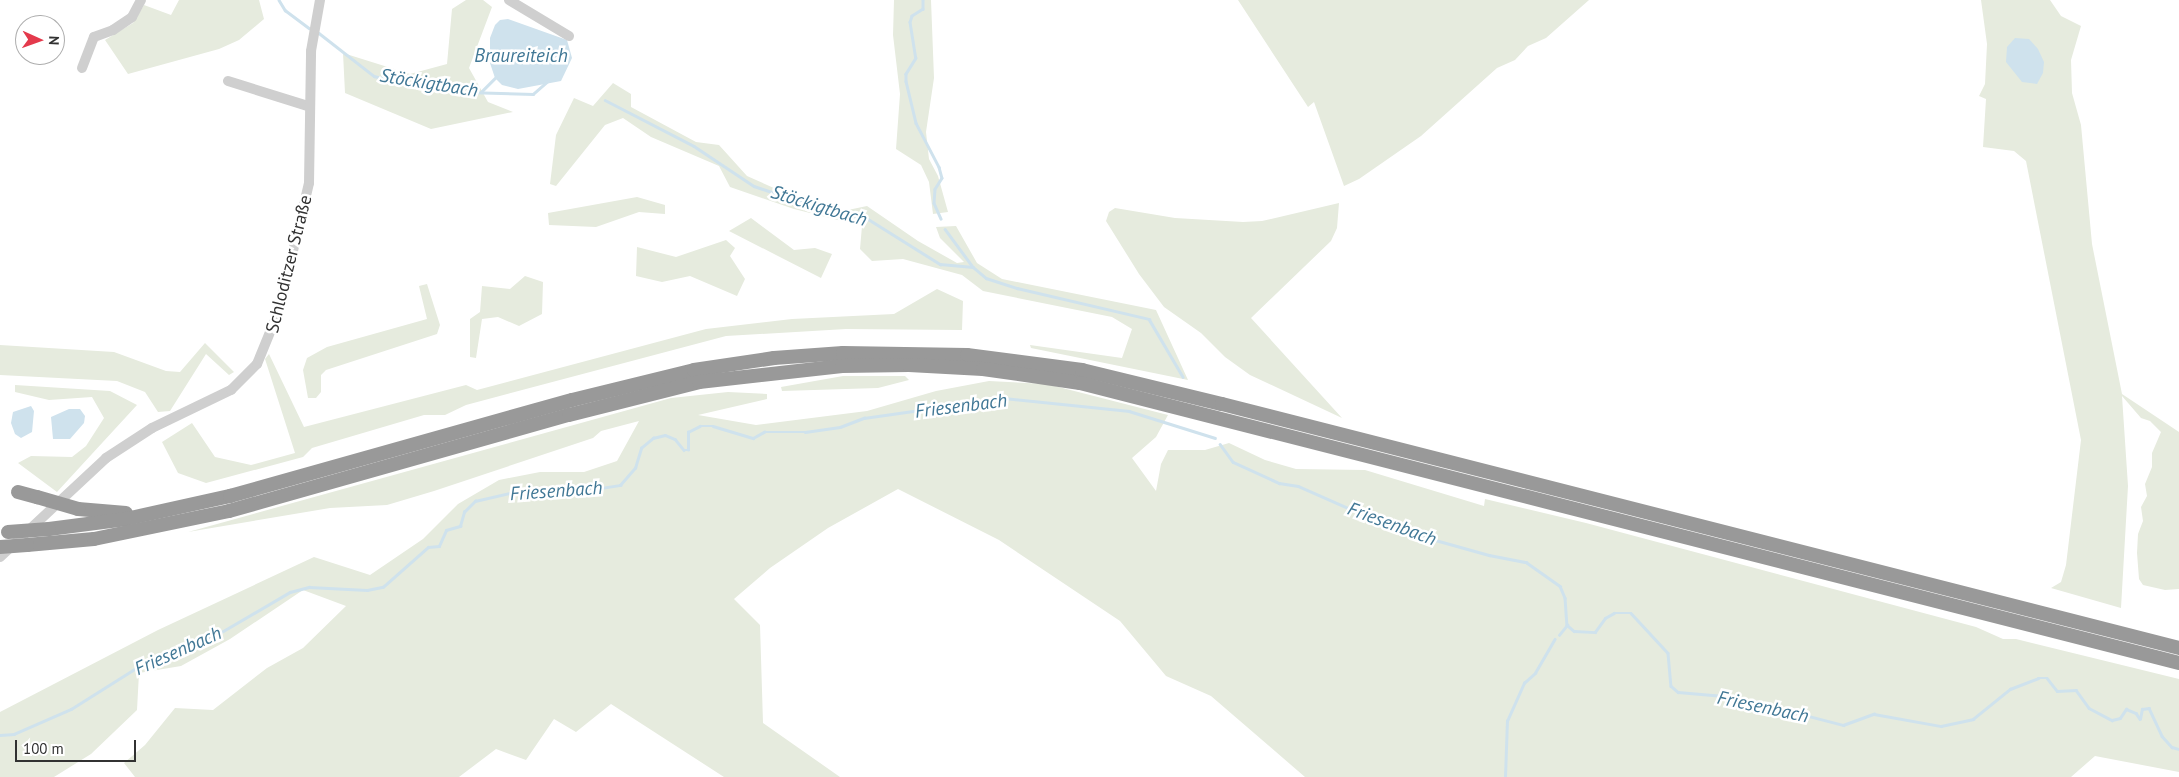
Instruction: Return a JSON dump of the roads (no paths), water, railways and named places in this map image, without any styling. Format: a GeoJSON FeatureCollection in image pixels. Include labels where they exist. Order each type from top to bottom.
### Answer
{"type":"FeatureCollection","features":[{"type":"Feature","properties":{"kind":"highway"},"geometry":{"type":"LineString","coordinates":[[4,533],[49,529],[154,513],[230,496],[572,400],[694,370],[774,358],[843,353],[967,355],[1082,370],[1221,410],[2179,663]]}},
{"type":"Feature","properties":{"kind":"highway"},"geometry":{"type":"LineString","coordinates":[[0,547],[94,538],[178,523],[587,410],[699,382],[774,371],[842,366],[983,369],[1080,383],[1221,410]]}},
{"type":"Feature","properties":{"kind":"highway"},"geometry":{"type":"LineString","coordinates":[[1248,417],[2179,648]]}},
{"type":"Feature","properties":{"kind":"highway"},"geometry":{"type":"LineString","coordinates":[[18,492],[78,509],[154,513]]}},
{"type":"Feature","properties":{"kind":"street"},"geometry":{"type":"LineString","coordinates":[[82,68],[94,37],[132,17],[141,0]]}},
{"type":"Feature","properties":{"kind":"street","name":"Schloditzer Straße"},"geometry":{"type":"LineString","coordinates":[[0,557],[106,458],[152,428],[231,390],[257,364],[279,310],[309,183],[308,106],[311,51],[320,0]]}},
{"type":"Feature","properties":{"kind":"street"},"geometry":{"type":"LineString","coordinates":[[509,0],[569,36]]}},
{"type":"Feature","properties":{"kind":"street"},"geometry":{"type":"LineString","coordinates":[[228,81],[308,106]]}},
{"type":"Feature","properties":{"kind":"water","name":"Braureiteich"},"geometry":{"type":"Polygon","coordinates":[[[508,19],[567,40],[572,58],[561,81],[518,89],[502,85],[495,78],[490,63],[490,38],[495,25],[500,20],[508,19]]]}},
{"type":"Feature","properties":{"kind":"water"},"geometry":{"type":"Polygon","coordinates":[[[2015,38],[2029,39],[2038,49],[2044,62],[2043,73],[2037,84],[2022,82],[2006,62],[2007,47],[2015,38]]]}},
{"type":"Feature","properties":{"kind":"water"},"geometry":{"type":"Polygon","coordinates":[[[31,406],[34,411],[32,432],[21,438],[15,434],[11,423],[13,412],[31,406]]]}},
{"type":"Feature","properties":{"kind":"water"},"geometry":{"type":"Polygon","coordinates":[[[69,409],[80,409],[85,416],[84,423],[70,439],[53,439],[51,417],[69,409]]]}},
{"type":"Feature","properties":{"kind":"waterway","name":"Stöckigtbach"},"geometry":{"type":"LineString","coordinates":[[279,0],[285,10],[309,28]]}},
{"type":"Feature","properties":{"kind":"waterway"},"geometry":{"type":"LineString","coordinates":[[923,0],[923,9],[912,16],[910,22],[916,58],[906,74],[906,81],[916,123],[939,167],[942,178],[935,189],[934,203],[941,219]]}},
{"type":"Feature","properties":{"kind":"waterway","name":"Stöckigtbach"},"geometry":{"type":"LineString","coordinates":[[319,33],[374,76],[402,83],[443,85],[465,92],[533,94],[548,81]]}},
{"type":"Feature","properties":{"kind":"waterway"},"geometry":{"type":"LineString","coordinates":[[481,92],[495,78]]}},
{"type":"Feature","properties":{"kind":"waterway","name":"Stöckigtbach"},"geometry":{"type":"LineString","coordinates":[[605,100],[694,146],[754,186],[837,214],[865,217],[940,264],[973,267],[986,278],[1017,288],[1149,319],[1183,377]]}},
{"type":"Feature","properties":{"kind":"waterway"},"geometry":{"type":"LineString","coordinates":[[945,229],[973,267]]}},
{"type":"Feature","properties":{"kind":"waterway","name":"Friesenbach"},"geometry":{"type":"LineString","coordinates":[[0,735],[14,734],[71,709],[141,665],[218,634],[290,592],[309,587],[367,590],[383,587],[428,547],[439,546],[446,530],[460,526],[464,512],[475,501],[523,490],[575,492],[620,485],[635,468],[641,448],[653,438],[665,435],[675,439],[684,450],[688,450],[688,432],[700,426],[713,426],[753,438],[764,432],[805,432],[840,427],[864,418],[1004,398],[1129,411],[1215,438]]}},
{"type":"Feature","properties":{"kind":"waterway","name":"Friesenbach"},"geometry":{"type":"LineString","coordinates":[[1220,444],[1233,462],[1279,483],[1298,486],[1396,529],[1489,555],[1526,562],[1560,586],[1565,598],[1567,625],[1574,631],[1595,632],[1605,618],[1614,613],[1631,613],[1668,653],[1671,686],[1678,692],[1735,697],[1843,725],[1874,714],[1941,726],[1973,719],[2010,689],[2038,678],[2047,678],[2057,691],[2076,690],[2089,708],[2112,720],[2120,718],[2126,709],[2136,713],[2140,719],[2142,709],[2149,708],[2162,736],[2172,747],[2179,749]]}},
{"type":"Feature","properties":{"kind":"waterway"},"geometry":{"type":"LineString","coordinates":[[1559,635],[1567,625]]}},
{"type":"Feature","properties":{"kind":"waterway"},"geometry":{"type":"LineString","coordinates":[[1505,777],[1507,721],[1524,683],[1535,673],[1555,639]]}}]}
